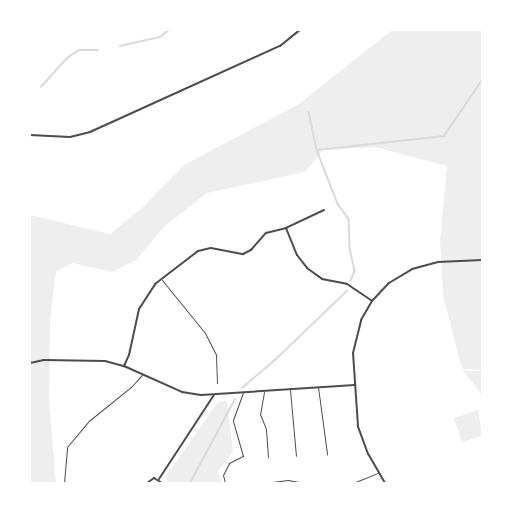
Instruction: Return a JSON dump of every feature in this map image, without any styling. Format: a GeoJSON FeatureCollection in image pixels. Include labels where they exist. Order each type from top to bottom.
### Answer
{"type":"FeatureCollection","features":[{"type":"Feature","properties":{"kind":"street"},"geometry":{"type":"LineString","coordinates":[[30,135],[70,137],[90,132],[280,46],[300,30]]}},
{"type":"Feature","properties":{"kind":"street"},"geometry":{"type":"LineString","coordinates":[[124,366],[129,355],[142,302],[161,278],[198,250],[211,248],[243,254],[251,250],[266,233],[286,228],[324,210]]}},
{"type":"Feature","properties":{"kind":"street"},"geometry":{"type":"LineString","coordinates":[[286,228],[297,255],[314,273],[327,280],[347,284],[372,301]]}},
{"type":"Feature","properties":{"kind":"street"},"geometry":{"type":"LineString","coordinates":[[385,483],[378,473],[360,434],[353,353],[357,331],[372,301],[395,278],[416,267],[438,262],[482,260]]}},
{"type":"Feature","properties":{"kind":"street"},"geometry":{"type":"LineString","coordinates":[[30,363],[44,360],[88,360],[124,366],[182,392],[214,395],[355,385]]}},
{"type":"Feature","properties":{"kind":"street"},"geometry":{"type":"LineString","coordinates":[[159,479],[214,395]]}},
{"type":"Feature","properties":{"kind":"street"},"geometry":{"type":"LineString","coordinates":[[147,483],[152,478],[159,479],[162,483]]}},
{"type":"Feature","properties":{"kind":"lane"},"geometry":{"type":"LineString","coordinates":[[161,278],[205,332],[216,355],[217,383]]}},
{"type":"Feature","properties":{"kind":"lane"},"geometry":{"type":"LineString","coordinates":[[64,483],[67,447],[90,420],[132,386],[142,374]]}},
{"type":"Feature","properties":{"kind":"lane"},"geometry":{"type":"LineString","coordinates":[[318,387],[328,454]]}},
{"type":"Feature","properties":{"kind":"lane"},"geometry":{"type":"LineString","coordinates":[[290,389],[296,456]]}},
{"type":"Feature","properties":{"kind":"lane"},"geometry":{"type":"LineString","coordinates":[[264,391],[260,406],[268,457]]}},
{"type":"Feature","properties":{"kind":"lane"},"geometry":{"type":"LineString","coordinates":[[225,483],[223,475],[229,463],[243,456],[233,420],[243,393]]}},
{"type":"Feature","properties":{"kind":"lane"},"geometry":{"type":"LineString","coordinates":[[353,483],[378,473]]}},
{"type":"Feature","properties":{"kind":"lane"},"geometry":{"type":"LineString","coordinates":[[264,483],[288,480],[302,483]]}},
{"type":"Feature","properties":{"kind":"shaded area"},"geometry":{"type":"Polygon","coordinates":[[[392,30],[482,30],[482,370],[462,369],[443,295],[440,241],[447,166],[375,147],[323,150],[305,172],[207,193],[165,226],[136,260],[112,272],[73,263],[56,271],[50,321],[49,401],[56,483],[30,483],[30,215],[110,234],[144,206],[184,165],[299,104],[392,30]]]}},
{"type":"Feature","properties":{"kind":"shaded area"},"geometry":{"type":"Polygon","coordinates":[[[463,371],[482,371],[482,397],[477,388],[463,371]]]}},
{"type":"Feature","properties":{"kind":"shaded area"},"geometry":{"type":"Polygon","coordinates":[[[227,401],[233,452],[218,471],[222,483],[167,483],[166,476],[218,402],[227,401]]]}},
{"type":"Feature","properties":{"kind":"shaded area"},"geometry":{"type":"Polygon","coordinates":[[[478,410],[482,436],[462,442],[454,418],[478,410]]]}},
{"type":"Feature","properties":{"kind":"waterway"},"geometry":{"type":"LineString","coordinates":[[120,46],[160,37],[169,30]]}},
{"type":"Feature","properties":{"kind":"waterway"},"geometry":{"type":"LineString","coordinates":[[41,87],[67,58],[79,50],[98,50]]}},
{"type":"Feature","properties":{"kind":"waterway"},"geometry":{"type":"LineString","coordinates":[[317,150],[444,136],[482,80]]}},
{"type":"Feature","properties":{"kind":"waterway"},"geometry":{"type":"LineString","coordinates":[[309,112],[317,150],[338,204],[349,219],[350,249],[355,271],[351,281]]}},
{"type":"Feature","properties":{"kind":"waterway"},"geometry":{"type":"LineString","coordinates":[[242,388],[275,360],[347,291]]}},
{"type":"Feature","properties":{"kind":"waterway"},"geometry":{"type":"LineString","coordinates":[[190,483],[235,399]]}}]}
